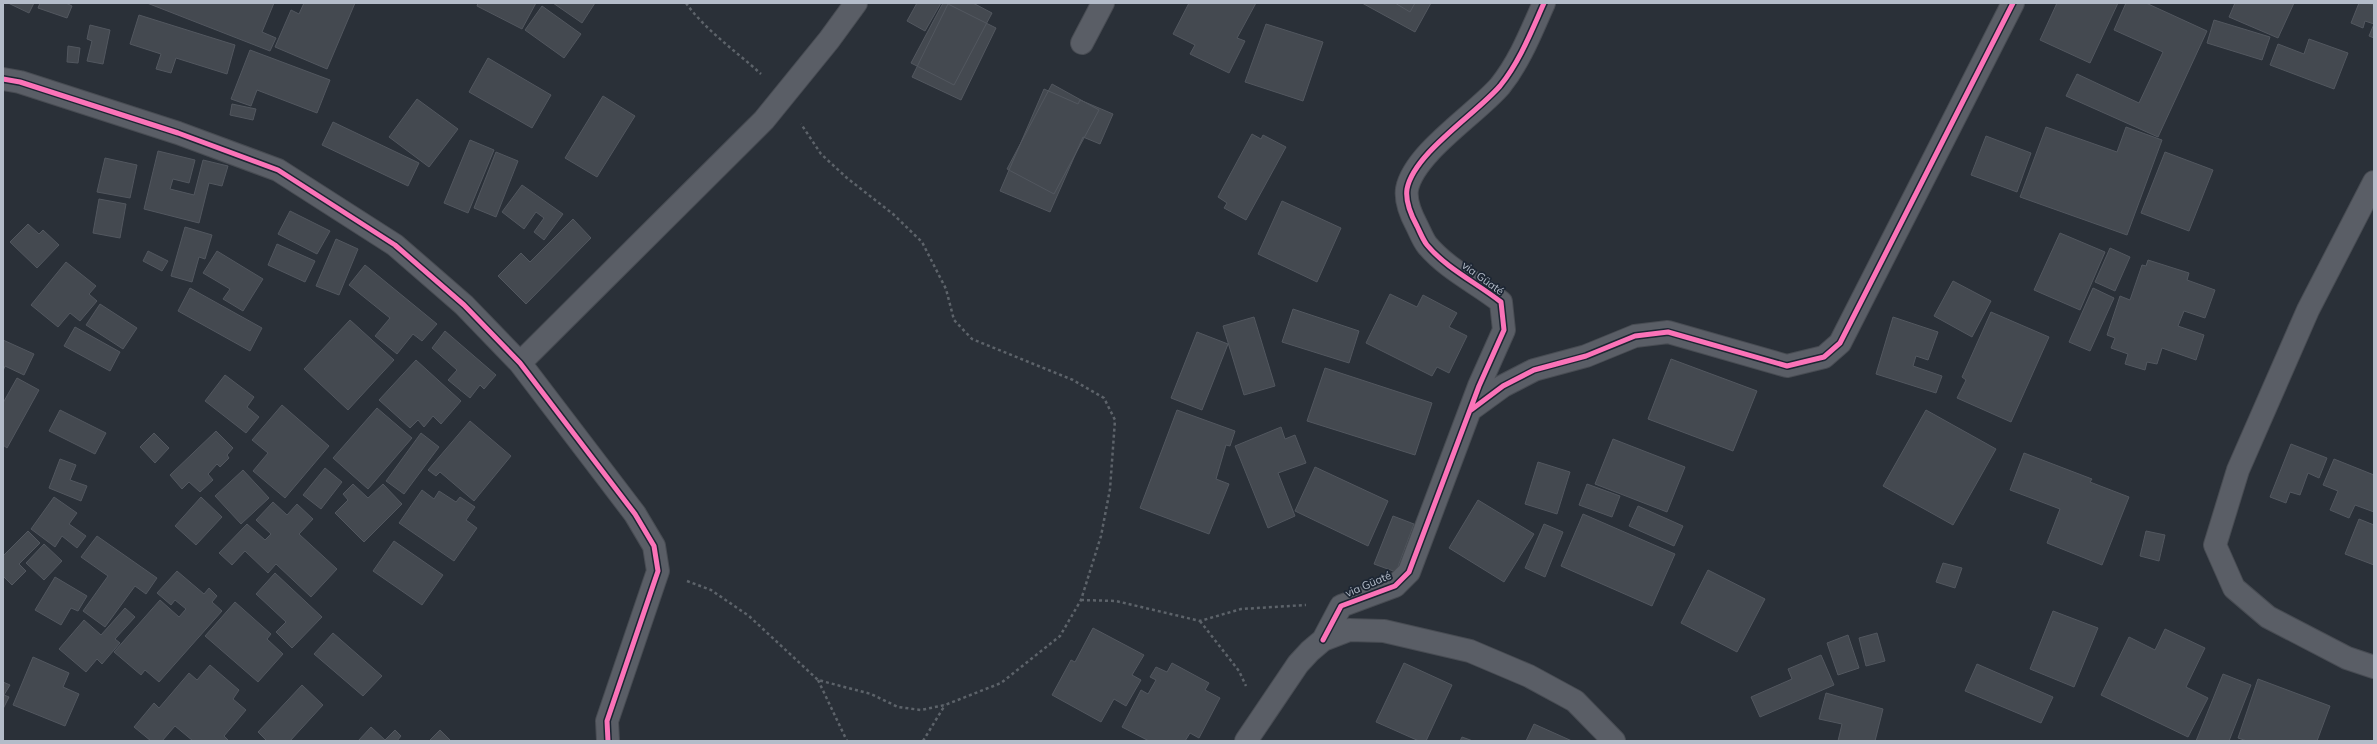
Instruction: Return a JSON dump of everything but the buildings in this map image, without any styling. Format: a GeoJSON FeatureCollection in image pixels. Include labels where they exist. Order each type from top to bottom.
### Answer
{"type":"FeatureCollection","features":[{"type":"Feature","properties":{"kind":"street"},"geometry":{"type":"LineString","coordinates":[[520,363],[764,120],[829,40],[856,3]]}},
{"type":"Feature","properties":{"kind":"street"},"geometry":{"type":"LineString","coordinates":[[1082,43],[1103,3]]}},
{"type":"Feature","properties":{"kind":"street","name":"via Güaté"},"geometry":{"type":"LineString","coordinates":[[1323,640],[1341,606],[1395,586],[1409,572],[1470,410],[1504,330],[1501,302],[1453,268],[1426,244],[1408,210],[1407,188],[1416,169],[1437,143],[1476,110],[1499,86],[1515,65],[1544,3]]}},
{"type":"Feature","properties":{"kind":"street"},"geometry":{"type":"LineString","coordinates":[[1470,410],[1503,386],[1534,370],[1586,356],[1635,336],[1668,332],[1787,366],[1824,357],[1840,343],[2014,3]]}},
{"type":"Feature","properties":{"kind":"street"},"geometry":{"type":"LineString","coordinates":[[3,79],[20,82],[178,133],[278,170],[395,245],[464,305],[520,363],[635,514],[654,546],[658,571],[607,721],[608,741]]}},
{"type":"Feature","properties":{"kind":"street"},"geometry":{"type":"LineString","coordinates":[[2374,182],[2308,310],[2238,470],[2214,545],[2234,588],[2268,617],[2347,658],[2374,667]]}},
{"type":"Feature","properties":{"kind":"street"},"geometry":{"type":"LineString","coordinates":[[1246,741],[1298,664],[1323,640],[1349,630],[1384,631],[1470,651],[1528,676],[1576,701],[1614,741]]}},
{"type":"Feature","properties":{"kind":"path"},"geometry":{"type":"LineString","coordinates":[[686,3],[699,22],[720,37],[784,94],[821,154],[847,178],[893,214],[922,242],[946,290],[954,320],[972,338],[1073,380],[1104,398],[1115,420],[1110,489],[1101,536],[1081,600],[1060,636],[1037,657],[1001,684],[945,705],[921,710],[898,706],[872,694],[818,680]]}},
{"type":"Feature","properties":{"kind":"path"},"geometry":{"type":"LineString","coordinates":[[658,571],[711,590],[749,616],[818,680],[847,741]]}},
{"type":"Feature","properties":{"kind":"path"},"geometry":{"type":"LineString","coordinates":[[1081,600],[1116,601],[1200,621],[1241,609],[1310,604],[1341,606]]}},
{"type":"Feature","properties":{"kind":"path"},"geometry":{"type":"LineString","coordinates":[[1200,621],[1239,671],[1261,719]]}},
{"type":"Feature","properties":{"kind":"path"},"geometry":{"type":"LineString","coordinates":[[923,741],[945,705]]}},
{"type":"Feature","properties":{"kind":"cycle path"},"geometry":{"type":"LineString","coordinates":[[1323,640],[1341,606],[1395,586],[1409,572],[1479,386],[1504,330],[1501,302],[1453,269],[1435,254],[1426,243],[1409,208],[1407,189],[1412,175],[1433,148],[1500,86],[1525,46],[1544,3]]}},
{"type":"Feature","properties":{"kind":"cycle path"},"geometry":{"type":"LineString","coordinates":[[1471,410],[1503,386],[1534,370],[1586,356],[1635,336],[1668,332],[1787,366],[1824,357],[1840,343],[2013,3]]}},
{"type":"Feature","properties":{"kind":"cycle path"},"geometry":{"type":"LineString","coordinates":[[3,79],[20,82],[178,133],[278,170],[395,245],[464,305],[520,363],[635,514],[654,546],[658,571],[607,721],[608,741]]}}]}
